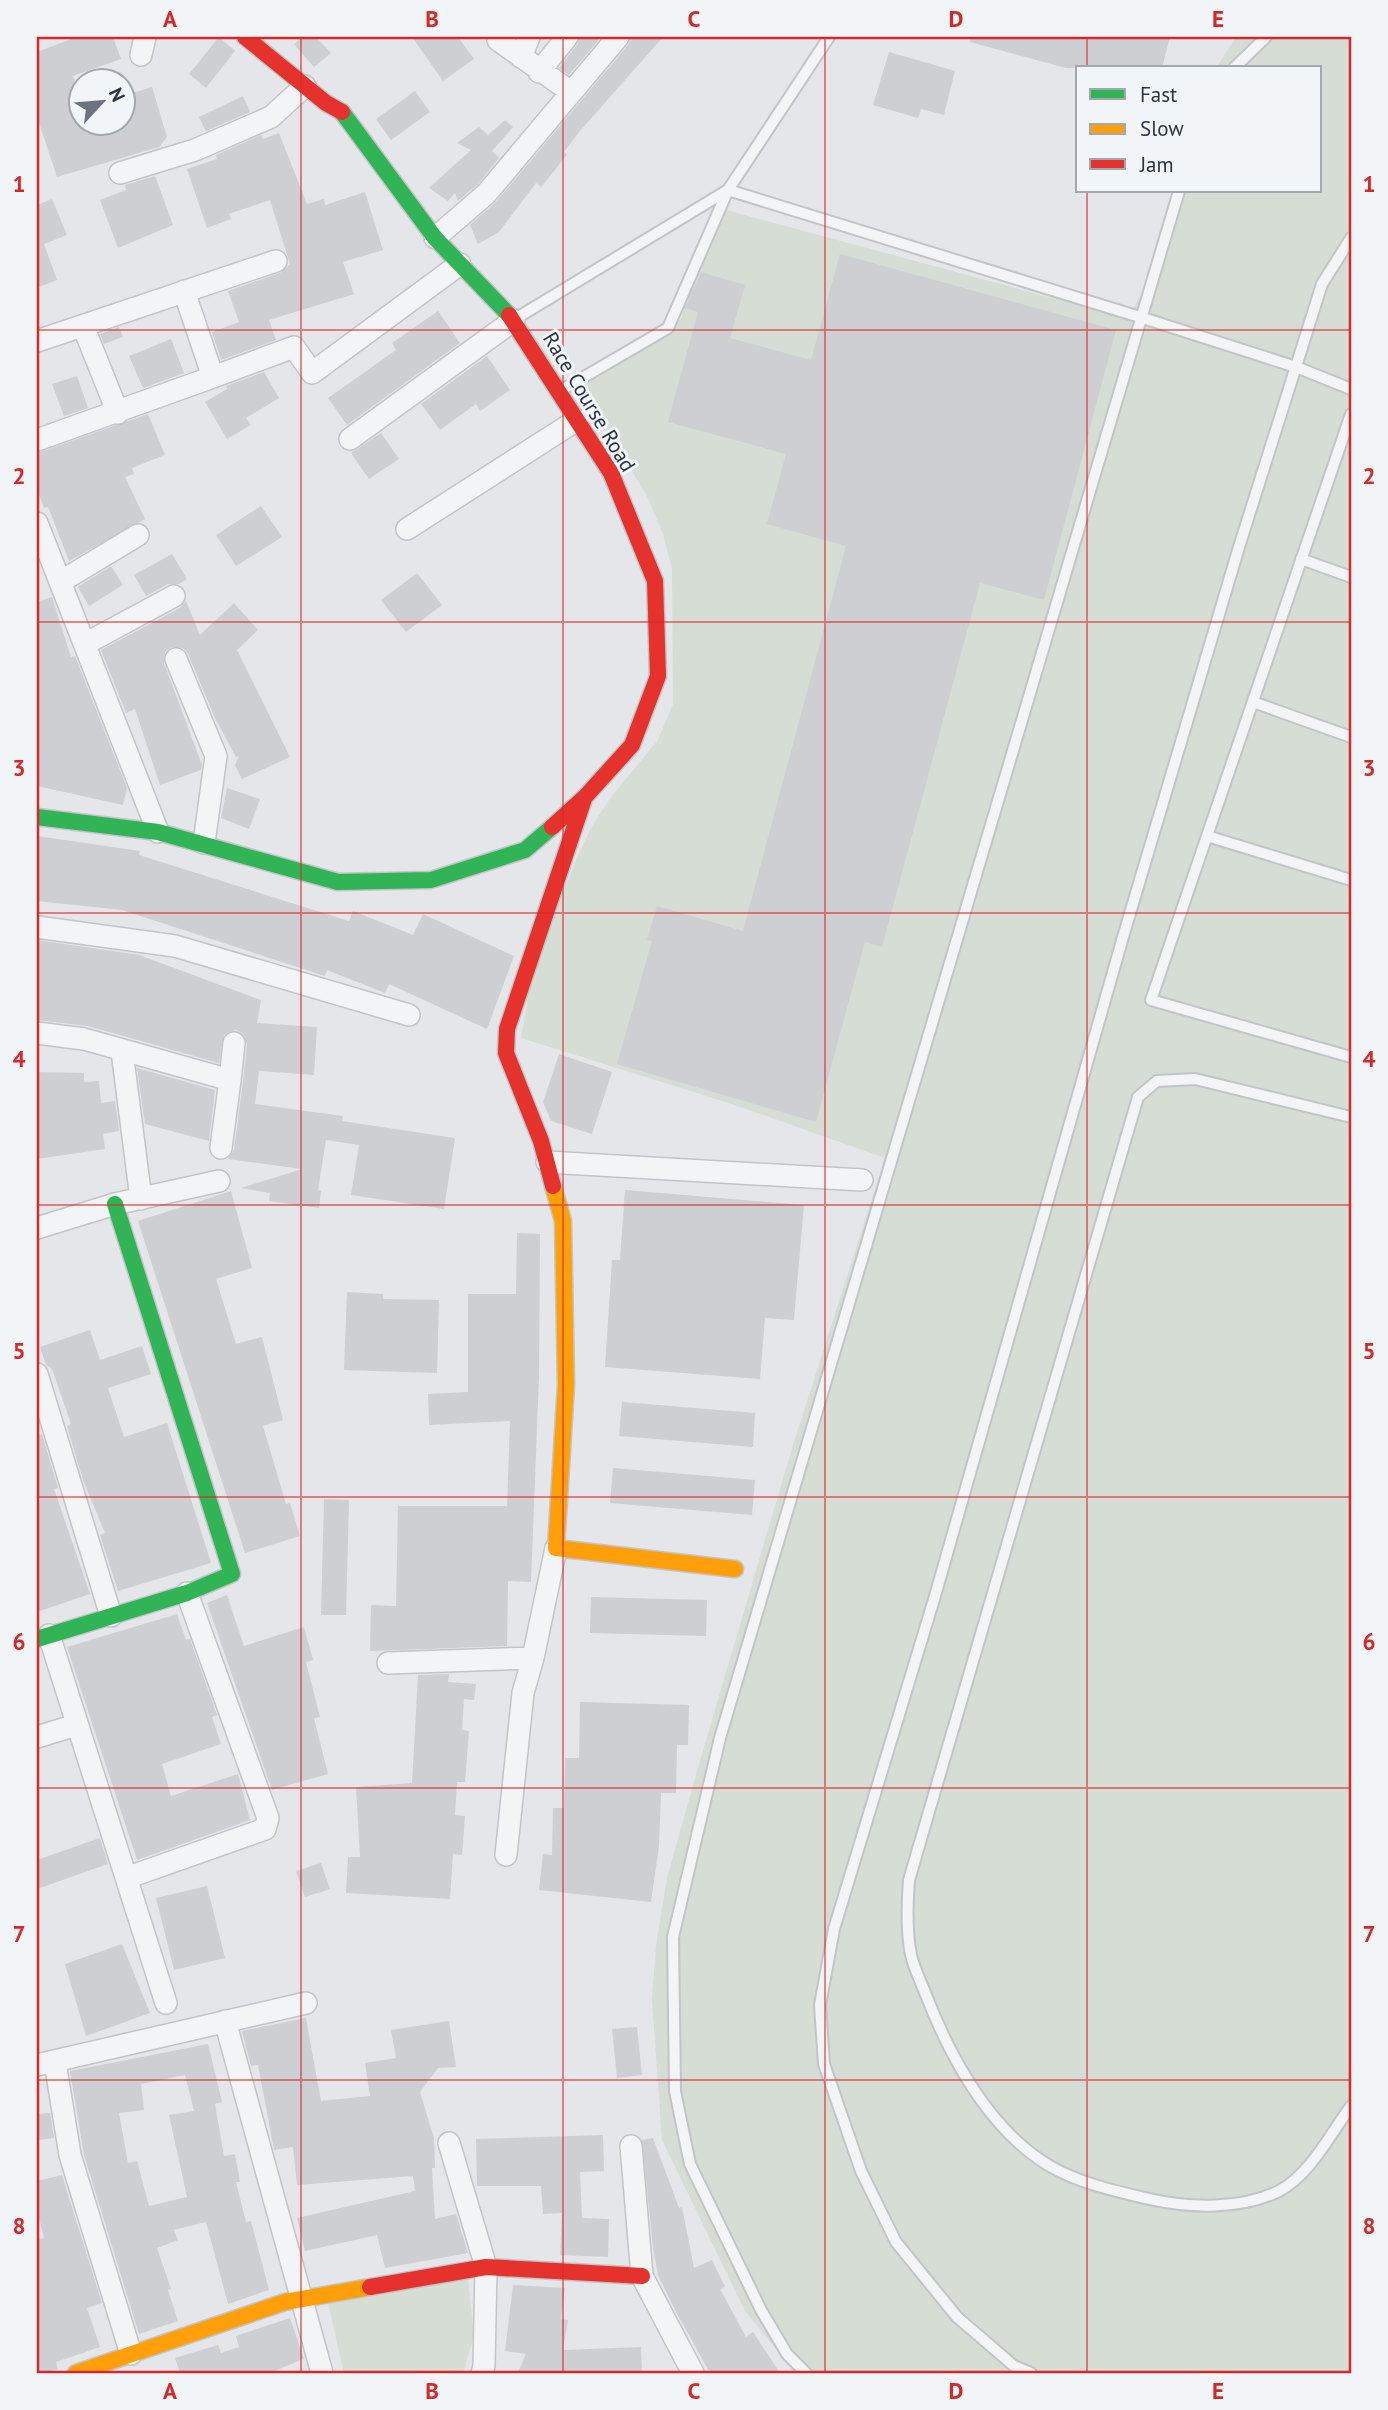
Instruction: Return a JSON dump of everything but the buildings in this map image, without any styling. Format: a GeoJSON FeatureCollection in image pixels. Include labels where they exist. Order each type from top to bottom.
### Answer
{"type":"FeatureCollection","features":[{"type":"Feature","properties":{"kind":"street"},"geometry":{"type":"LineString","coordinates":[[539,72],[567,37]]}},
{"type":"Feature","properties":{"kind":"street"},"geometry":{"type":"LineString","coordinates":[[435,238],[486,194],[618,37]]}},
{"type":"Feature","properties":{"kind":"street","name":"Race Course Road"},"geometry":{"type":"LineString","coordinates":[[37,817],[158,832],[338,882],[430,880],[525,850],[585,797],[632,745],[658,676],[655,581],[611,473],[578,420],[514,320],[435,238],[339,108],[305,86],[252,39]]}},
{"type":"Feature","properties":{"kind":"street"},"geometry":{"type":"LineString","coordinates":[[498,40],[525,47],[539,72],[571,92]]}},
{"type":"Feature","properties":{"kind":"street"},"geometry":{"type":"LineString","coordinates":[[120,173],[195,150],[271,117],[305,86]]}},
{"type":"Feature","properties":{"kind":"street"},"geometry":{"type":"LineString","coordinates":[[37,341],[276,261]]}},
{"type":"Feature","properties":{"kind":"street"},"geometry":{"type":"LineString","coordinates":[[37,440],[118,413],[294,347],[312,373],[460,264]]}},
{"type":"Feature","properties":{"kind":"street"},"geometry":{"type":"LineString","coordinates":[[184,291],[213,377]]}},
{"type":"Feature","properties":{"kind":"street"},"geometry":{"type":"LineString","coordinates":[[350,439],[514,320]]}},
{"type":"Feature","properties":{"kind":"street"},"geometry":{"type":"LineString","coordinates":[[83,326],[118,413]]}},
{"type":"Feature","properties":{"kind":"street"},"geometry":{"type":"LineString","coordinates":[[407,529],[578,420]]}},
{"type":"Feature","properties":{"kind":"street"},"geometry":{"type":"LineString","coordinates":[[37,523],[158,832]]}},
{"type":"Feature","properties":{"kind":"street"},"geometry":{"type":"LineString","coordinates":[[60,582],[138,535]]}},
{"type":"Feature","properties":{"kind":"street"},"geometry":{"type":"LineString","coordinates":[[85,644],[174,596]]}},
{"type":"Feature","properties":{"kind":"street"},"geometry":{"type":"LineString","coordinates":[[176,659],[216,756],[204,843]]}},
{"type":"Feature","properties":{"kind":"street"},"geometry":{"type":"LineString","coordinates":[[506,1855],[523,1693],[556,1548],[566,1385],[563,1221],[547,1162],[506,1054],[507,1029],[585,797]]}},
{"type":"Feature","properties":{"kind":"street"},"geometry":{"type":"LineString","coordinates":[[37,927],[175,946],[409,1015]]}},
{"type":"Feature","properties":{"kind":"street"},"geometry":{"type":"LineString","coordinates":[[37,1034],[84,1040],[230,1080]]}},
{"type":"Feature","properties":{"kind":"street"},"geometry":{"type":"LineString","coordinates":[[221,1148],[234,1044]]}},
{"type":"Feature","properties":{"kind":"street"},"geometry":{"type":"LineString","coordinates":[[122,1051],[141,1199]]}},
{"type":"Feature","properties":{"kind":"street"},"geometry":{"type":"LineString","coordinates":[[547,1162],[862,1180]]}},
{"type":"Feature","properties":{"kind":"street"},"geometry":{"type":"LineString","coordinates":[[37,1228],[114,1204],[219,1181]]}},
{"type":"Feature","properties":{"kind":"street"},"geometry":{"type":"LineString","coordinates":[[114,1204],[232,1574],[187,1593],[43,1637],[129,1877],[166,2003]]}},
{"type":"Feature","properties":{"kind":"street"},"geometry":{"type":"LineString","coordinates":[[37,1374],[111,1616]]}},
{"type":"Feature","properties":{"kind":"street"},"geometry":{"type":"LineString","coordinates":[[556,1548],[736,1569]]}},
{"type":"Feature","properties":{"kind":"street"},"geometry":{"type":"LineString","coordinates":[[129,1877],[265,1829],[268,1818],[187,1593]]}},
{"type":"Feature","properties":{"kind":"street"},"geometry":{"type":"LineString","coordinates":[[388,1663],[533,1658]]}},
{"type":"Feature","properties":{"kind":"street"},"geometry":{"type":"LineString","coordinates":[[37,1737],[76,1725]]}},
{"type":"Feature","properties":{"kind":"street"},"geometry":{"type":"LineString","coordinates":[[131,2354],[46,2064],[306,2003]]}},
{"type":"Feature","properties":{"kind":"street"},"geometry":{"type":"LineString","coordinates":[[225,2021],[299,2300],[322,2373]]}},
{"type":"Feature","properties":{"kind":"street"},"geometry":{"type":"LineString","coordinates":[[449,2143],[486,2267],[482,2373]]}},
{"type":"Feature","properties":{"kind":"street"},"geometry":{"type":"LineString","coordinates":[[631,2146],[642,2276],[693,2373]]}},
{"type":"Feature","properties":{"kind":"street"},"geometry":{"type":"LineString","coordinates":[[76,2373],[285,2302],[486,2267],[642,2276]]}},
{"type":"Feature","properties":{"kind":"lane"},"geometry":{"type":"LineString","coordinates":[[559,392],[668,328],[728,190],[829,37]]}},
{"type":"Feature","properties":{"kind":"lane"},"geometry":{"type":"LineString","coordinates":[[1236,66],[1266,37]]}},
{"type":"Feature","properties":{"kind":"lane"},"geometry":{"type":"LineString","coordinates":[[514,320],[728,190],[1143,318],[1296,368],[1351,390]]}},
{"type":"Feature","properties":{"kind":"lane"},"geometry":{"type":"LineString","coordinates":[[806,2373],[787,2354],[761,2310],[690,2164],[675,2091],[673,1937],[720,1738],[1180,192]]}},
{"type":"Feature","properties":{"kind":"lane"},"geometry":{"type":"LineString","coordinates":[[1031,2373],[1014,2366],[957,2317],[896,2242],[861,2171],[824,2064],[820,2005],[834,1929],[939,1583],[1239,547],[1322,284],[1351,238]]}},
{"type":"Feature","properties":{"kind":"lane"},"geometry":{"type":"LineString","coordinates":[[1351,414],[1152,1000],[1351,1057]]}},
{"type":"Feature","properties":{"kind":"lane"},"geometry":{"type":"LineString","coordinates":[[1301,559],[1351,577]]}},
{"type":"Feature","properties":{"kind":"lane"},"geometry":{"type":"LineString","coordinates":[[1253,702],[1351,737]]}},
{"type":"Feature","properties":{"kind":"lane"},"geometry":{"type":"LineString","coordinates":[[1207,836],[1351,880]]}},
{"type":"Feature","properties":{"kind":"lane"},"geometry":{"type":"LineString","coordinates":[[1351,1117],[1195,1079],[1157,1081],[1138,1097],[916,1854],[909,1880],[906,1911],[911,1956],[936,2019],[977,2097],[1016,2140],[1049,2166],[1103,2189],[1178,2206],[1237,2203],[1280,2191],[1297,2177],[1351,2106]]}},
{"type":"Feature","properties":{"kind":"shaded area"},"geometry":{"type":"Polygon","coordinates":[[[1236,37],[1351,37],[1351,2373],[796,2373],[745,2311],[662,2140],[652,1999],[656,1946],[667,1878],[793,1445],[885,1158],[732,1104],[521,1038],[532,974],[575,862],[592,826],[611,797],[658,740],[673,704],[672,569],[663,534],[648,498],[579,381],[681,319],[699,250],[709,252],[722,209],[1127,318],[1145,289],[1175,192],[1322,192],[1322,66],[1217,66],[1236,37]]]}},
{"type":"Feature","properties":{"kind":"shaded area"},"geometry":{"type":"Polygon","coordinates":[[[468,2279],[474,2336],[463,2373],[344,2373],[328,2303],[468,2279]]]}},
{"type":"Feature","properties":{"kind":"traffic: fast"},"geometry":{"type":"LineString","coordinates":[[342,112],[435,238],[509,315]]}},
{"type":"Feature","properties":{"kind":"traffic: fast"},"geometry":{"type":"LineString","coordinates":[[37,817],[158,832],[338,882],[431,880],[525,850],[552,827]]}},
{"type":"Feature","properties":{"kind":"traffic: fast"},"geometry":{"type":"LineString","coordinates":[[37,1639],[187,1593],[232,1574],[115,1204]]}},
{"type":"Feature","properties":{"kind":"traffic: slow"},"geometry":{"type":"LineString","coordinates":[[553,1186],[563,1221],[566,1385],[556,1548],[735,1569]]}},
{"type":"Feature","properties":{"kind":"traffic: slow"},"geometry":{"type":"LineString","coordinates":[[76,2373],[285,2302],[370,2287]]}},
{"type":"Feature","properties":{"kind":"traffic: jam"},"geometry":{"type":"LineString","coordinates":[[245,37],[326,103],[342,112]]}},
{"type":"Feature","properties":{"kind":"traffic: jam"},"geometry":{"type":"LineString","coordinates":[[509,315],[611,473],[655,581],[658,676],[632,745],[585,797],[552,827]]}},
{"type":"Feature","properties":{"kind":"traffic: jam"},"geometry":{"type":"LineString","coordinates":[[553,1186],[541,1141],[506,1053],[507,1029],[584,799]]}},
{"type":"Feature","properties":{"kind":"traffic: jam"},"geometry":{"type":"LineString","coordinates":[[370,2287],[486,2267],[642,2276]]}}]}
